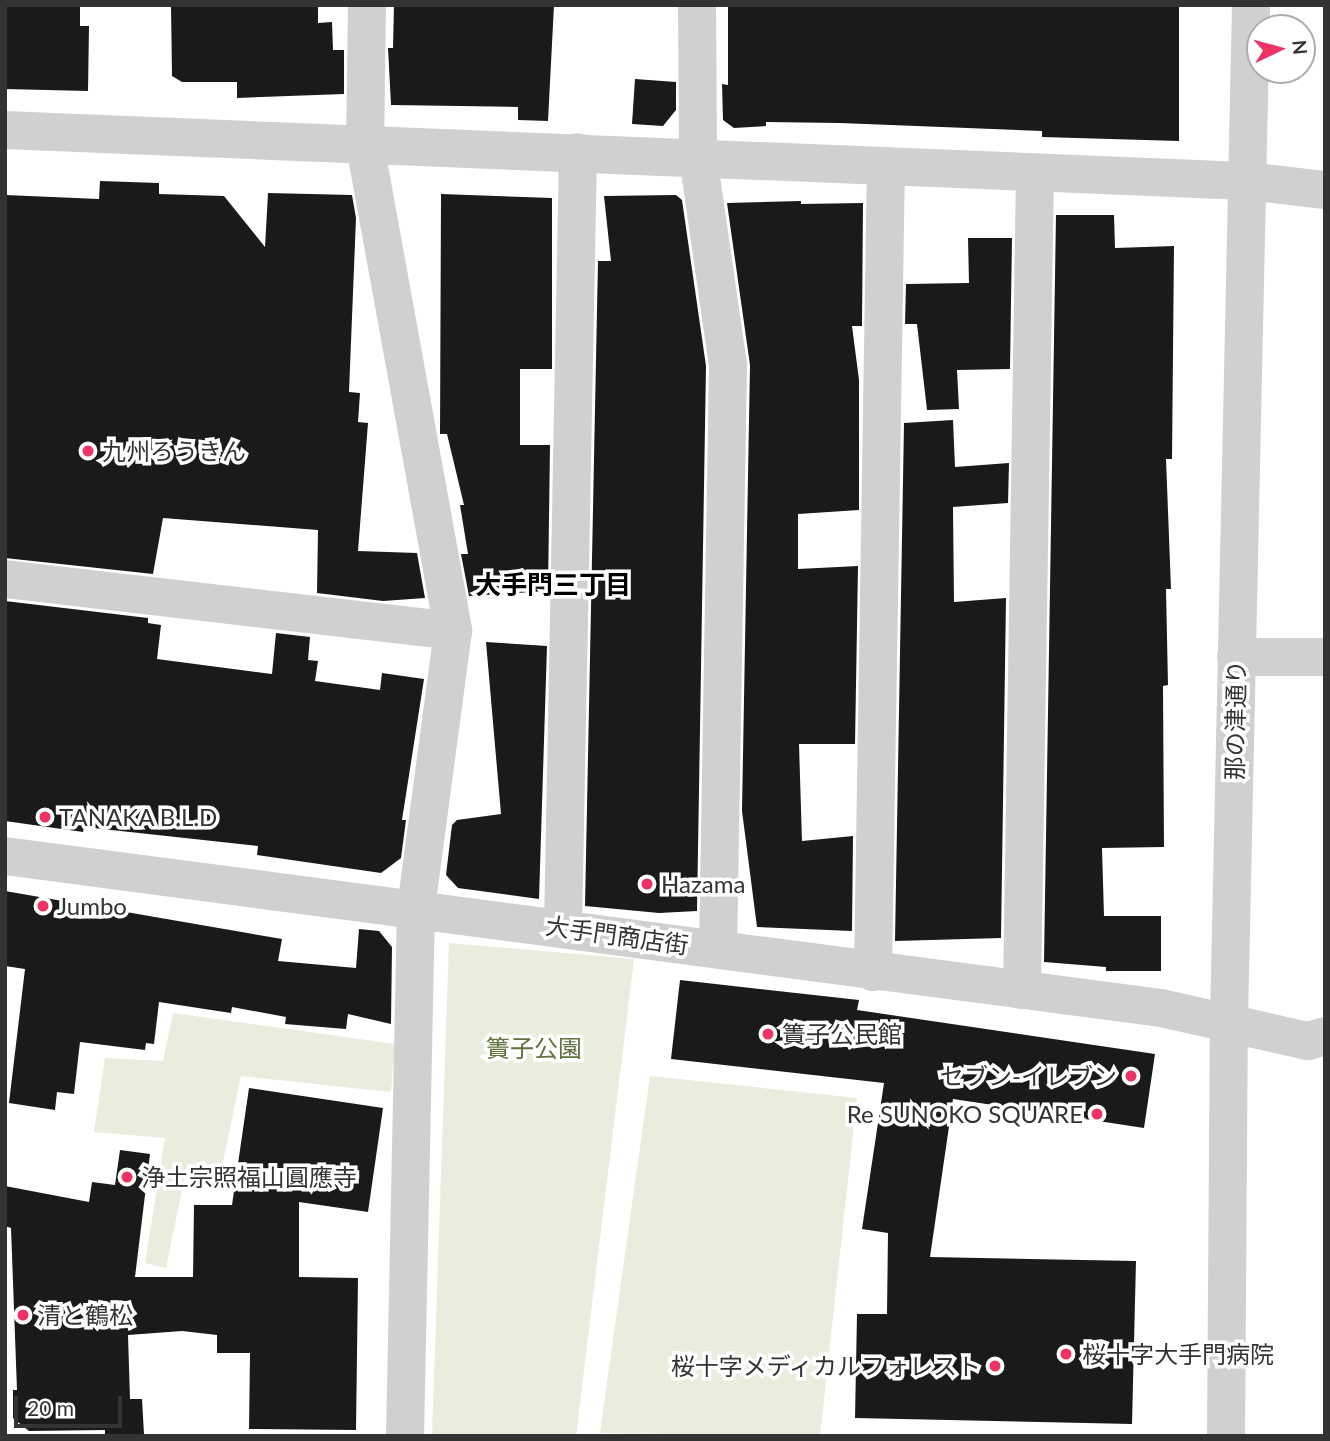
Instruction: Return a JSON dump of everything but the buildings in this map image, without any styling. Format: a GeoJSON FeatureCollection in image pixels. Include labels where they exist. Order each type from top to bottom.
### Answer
{"type":"FeatureCollection","features":[{"type":"Feature","properties":{"kind":"street"},"geometry":{"type":"LineString","coordinates":[[367,5],[365,145],[453,631],[416,907],[405,1436]]}},
{"type":"Feature","properties":{"kind":"street"},"geometry":{"type":"LineString","coordinates":[[697,5],[698,157],[728,365],[718,949]]}},
{"type":"Feature","properties":{"kind":"street","name":"那の津通り"},"geometry":{"type":"LineString","coordinates":[[1226,1436],[1228,1021],[1251,5]]}},
{"type":"Feature","properties":{"kind":"street"},"geometry":{"type":"LineString","coordinates":[[5,130],[1246,181],[1325,190]]}},
{"type":"Feature","properties":{"kind":"street"},"geometry":{"type":"LineString","coordinates":[[563,927],[578,152]]}},
{"type":"Feature","properties":{"kind":"street"},"geometry":{"type":"LineString","coordinates":[[873,972],[886,166]]}},
{"type":"Feature","properties":{"kind":"street"},"geometry":{"type":"LineString","coordinates":[[1021,990],[1035,174]]}},
{"type":"Feature","properties":{"kind":"street"},"geometry":{"type":"LineString","coordinates":[[5,579],[453,631]]}},
{"type":"Feature","properties":{"kind":"street"},"geometry":{"type":"LineString","coordinates":[[1236,657],[1325,657]]}},
{"type":"Feature","properties":{"kind":"street","name":"大手門商店街"},"geometry":{"type":"LineString","coordinates":[[5,856],[416,907],[873,972],[1021,990],[1228,1021],[1308,1041],[1325,1036]]}},
{"type":"Feature","properties":{"kind":"green space","name":"簀子公園"},"geometry":{"type":"Polygon","coordinates":[[[449,943],[634,959],[576,1436],[432,1436],[449,943]]]}},
{"type":"Feature","properties":{"kind":"green space"},"geometry":{"type":"Polygon","coordinates":[[[173,1013],[395,1044],[391,1092],[241,1076],[220,1176],[186,1170],[166,1268],[145,1263],[165,1138],[94,1132],[105,1058],[163,1061],[173,1013]]]}},
{"type":"Feature","properties":{"kind":"green space"},"geometry":{"type":"Polygon","coordinates":[[[650,1076],[857,1098],[820,1436],[600,1433],[650,1076]]]}},
{"type":"Feature","properties":{"kind":"place","name":"九州ろうきん"},"geometry":{"type":"Point","coordinates":[88,451]}},
{"type":"Feature","properties":{"kind":"place","name":"TANAKA B.L.D"},"geometry":{"type":"Point","coordinates":[45,817]}},
{"type":"Feature","properties":{"kind":"place","name":"Hazama"},"geometry":{"type":"Point","coordinates":[647,884]}},
{"type":"Feature","properties":{"kind":"place","name":"Jumbo"},"geometry":{"type":"Point","coordinates":[43,906]}},
{"type":"Feature","properties":{"kind":"place","name":"簀子公民館"},"geometry":{"type":"Point","coordinates":[768,1034]}},
{"type":"Feature","properties":{"kind":"place","name":"セブン-イレブン"},"geometry":{"type":"Point","coordinates":[1131,1076]}},
{"type":"Feature","properties":{"kind":"place","name":"Re SUNOKO SQUARE"},"geometry":{"type":"Point","coordinates":[1097,1114]}},
{"type":"Feature","properties":{"kind":"place","name":"浄土宗照福山圓應寺"},"geometry":{"type":"Point","coordinates":[127,1177]}},
{"type":"Feature","properties":{"kind":"place","name":"清と鶴松"},"geometry":{"type":"Point","coordinates":[23,1315]}},
{"type":"Feature","properties":{"kind":"place","name":"桜十字大手門病院"},"geometry":{"type":"Point","coordinates":[1066,1354]}},
{"type":"Feature","properties":{"kind":"place","name":"桜十字メディカルフォレスト"},"geometry":{"type":"Point","coordinates":[995,1366]}},
{"type":"Feature","properties":{"kind":"district","name":"大手門三丁目"},"geometry":{"type":"Point","coordinates":[553,585]}}]}
